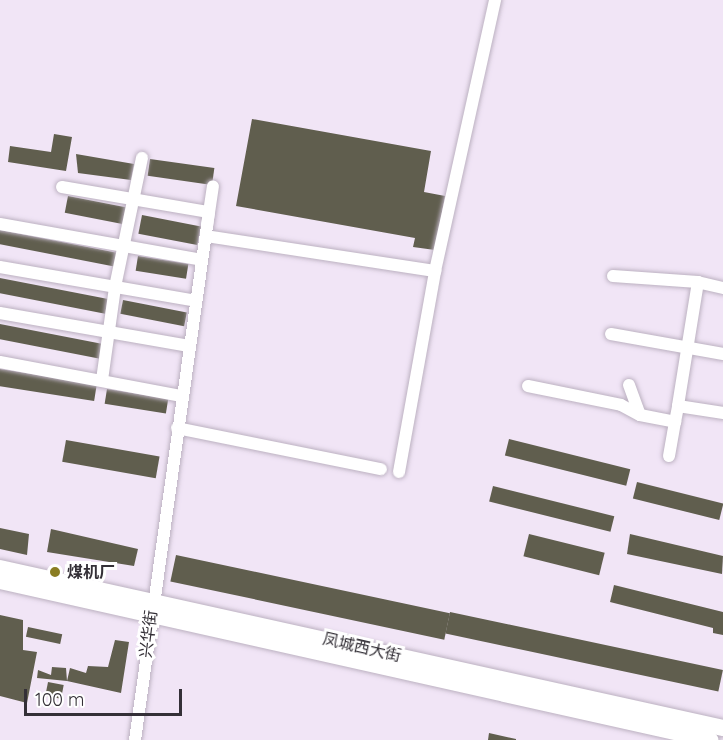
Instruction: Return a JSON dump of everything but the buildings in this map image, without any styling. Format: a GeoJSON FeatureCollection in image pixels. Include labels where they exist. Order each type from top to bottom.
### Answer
{"type":"FeatureCollection","features":[{"type":"Feature","properties":{"kind":"main road","name":"凤城西大街"},"geometry":{"type":"LineString","coordinates":[[0,568],[152,606],[711,734]]}},
{"type":"Feature","properties":{"kind":"main road","name":"凤城西大街"},"geometry":{"type":"LineString","coordinates":[[0,580],[152,606]]}},
{"type":"Feature","properties":{"kind":"street"},"geometry":{"type":"LineString","coordinates":[[399,472],[435,271],[495,0]]}},
{"type":"Feature","properties":{"kind":"street"},"geometry":{"type":"LineString","coordinates":[[102,380],[115,287],[126,246],[142,158]]}},
{"type":"Feature","properties":{"kind":"street","name":"兴华街"},"geometry":{"type":"LineString","coordinates":[[135,740],[177,428],[213,186]]}},
{"type":"Feature","properties":{"kind":"street"},"geometry":{"type":"LineString","coordinates":[[62,187],[134,202],[209,212],[207,231],[435,271]]}},
{"type":"Feature","properties":{"kind":"street"},"geometry":{"type":"LineString","coordinates":[[0,224],[202,260]]}},
{"type":"Feature","properties":{"kind":"street"},"geometry":{"type":"LineString","coordinates":[[0,267],[196,301]]}},
{"type":"Feature","properties":{"kind":"street"},"geometry":{"type":"LineString","coordinates":[[613,276],[698,282],[723,288]]}},
{"type":"Feature","properties":{"kind":"street"},"geometry":{"type":"LineString","coordinates":[[669,456],[698,282]]}},
{"type":"Feature","properties":{"kind":"street"},"geometry":{"type":"LineString","coordinates":[[0,312],[189,346]]}},
{"type":"Feature","properties":{"kind":"street"},"geometry":{"type":"LineString","coordinates":[[611,334],[723,354]]}},
{"type":"Feature","properties":{"kind":"street"},"geometry":{"type":"LineString","coordinates":[[0,362],[182,396]]}},
{"type":"Feature","properties":{"kind":"street"},"geometry":{"type":"LineString","coordinates":[[629,385],[640,415]]}},
{"type":"Feature","properties":{"kind":"street"},"geometry":{"type":"LineString","coordinates":[[528,386],[621,405],[640,415],[675,422]]}},
{"type":"Feature","properties":{"kind":"street"},"geometry":{"type":"LineString","coordinates":[[678,406],[723,413]]}},
{"type":"Feature","properties":{"kind":"street"},"geometry":{"type":"LineString","coordinates":[[177,428],[381,469]]}},
{"type":"Feature","properties":{"kind":"place","name":"煤机厂"},"geometry":{"type":"Point","coordinates":[55,572]}}]}
